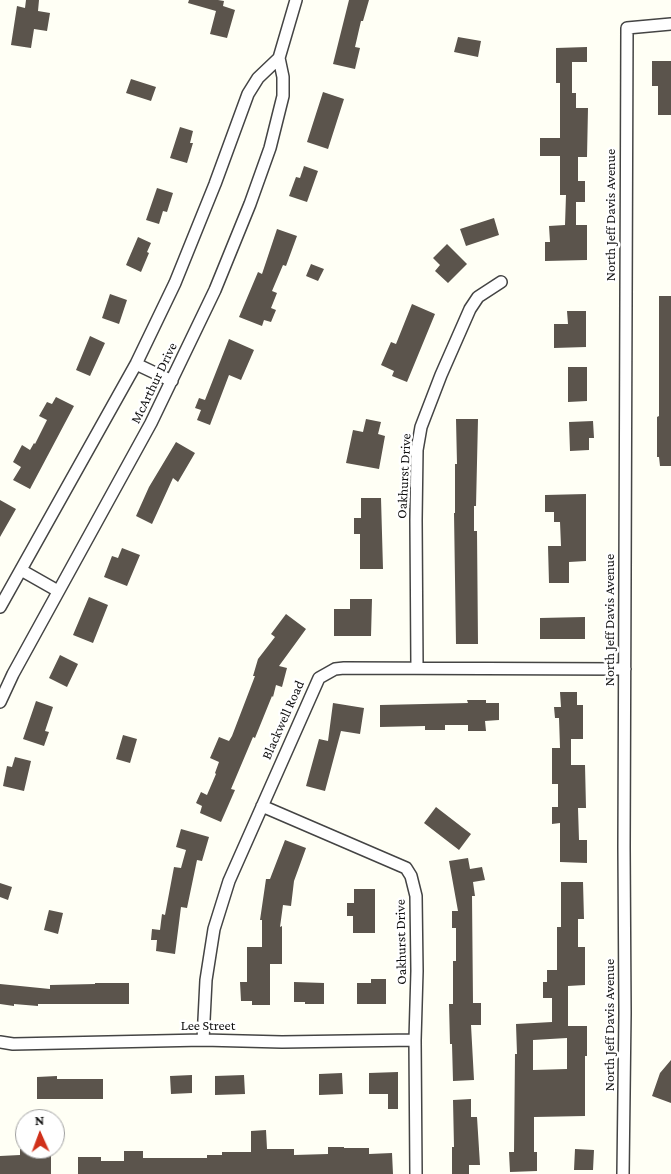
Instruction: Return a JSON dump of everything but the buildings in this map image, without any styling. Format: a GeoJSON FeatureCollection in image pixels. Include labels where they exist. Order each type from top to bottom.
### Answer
{"type":"FeatureCollection","features":[{"type":"Feature","properties":{"kind":"street","name":"McArthur Drive"},"geometry":{"type":"LineString","coordinates":[[0,702],[13,674],[151,423],[214,290],[250,204],[270,148],[283,96],[283,77],[279,58],[294,0]]}},
{"type":"Feature","properties":{"kind":"street","name":"North Jeff Davis Avenue"},"geometry":{"type":"LineString","coordinates":[[623,1174],[627,28],[671,24]]}},
{"type":"Feature","properties":{"kind":"street","name":"McArthur Drive"},"geometry":{"type":"LineString","coordinates":[[0,607],[136,364],[175,283],[215,184],[248,94],[264,71],[279,58]]}},
{"type":"Feature","properties":{"kind":"street","name":"Oakhurst Drive"},"geometry":{"type":"LineString","coordinates":[[417,667],[417,450],[421,427],[470,309],[478,297],[501,282]]}},
{"type":"Feature","properties":{"kind":"street"},"geometry":{"type":"LineString","coordinates":[[136,364],[172,381]]}},
{"type":"Feature","properties":{"kind":"street"},"geometry":{"type":"LineString","coordinates":[[21,570],[58,591]]}},
{"type":"Feature","properties":{"kind":"street","name":"Blackwell Road"},"geometry":{"type":"LineString","coordinates":[[203,1040],[206,980],[214,929],[229,882],[319,678],[335,669],[344,668],[625,669]]}},
{"type":"Feature","properties":{"kind":"street","name":"Oakhurst Drive"},"geometry":{"type":"LineString","coordinates":[[262,806],[406,868],[411,876],[416,896],[416,1174]]}},
{"type":"Feature","properties":{"kind":"street","name":"Lee Street"},"geometry":{"type":"LineString","coordinates":[[0,1042],[13,1044],[203,1040],[282,1042],[416,1040]]}}]}
